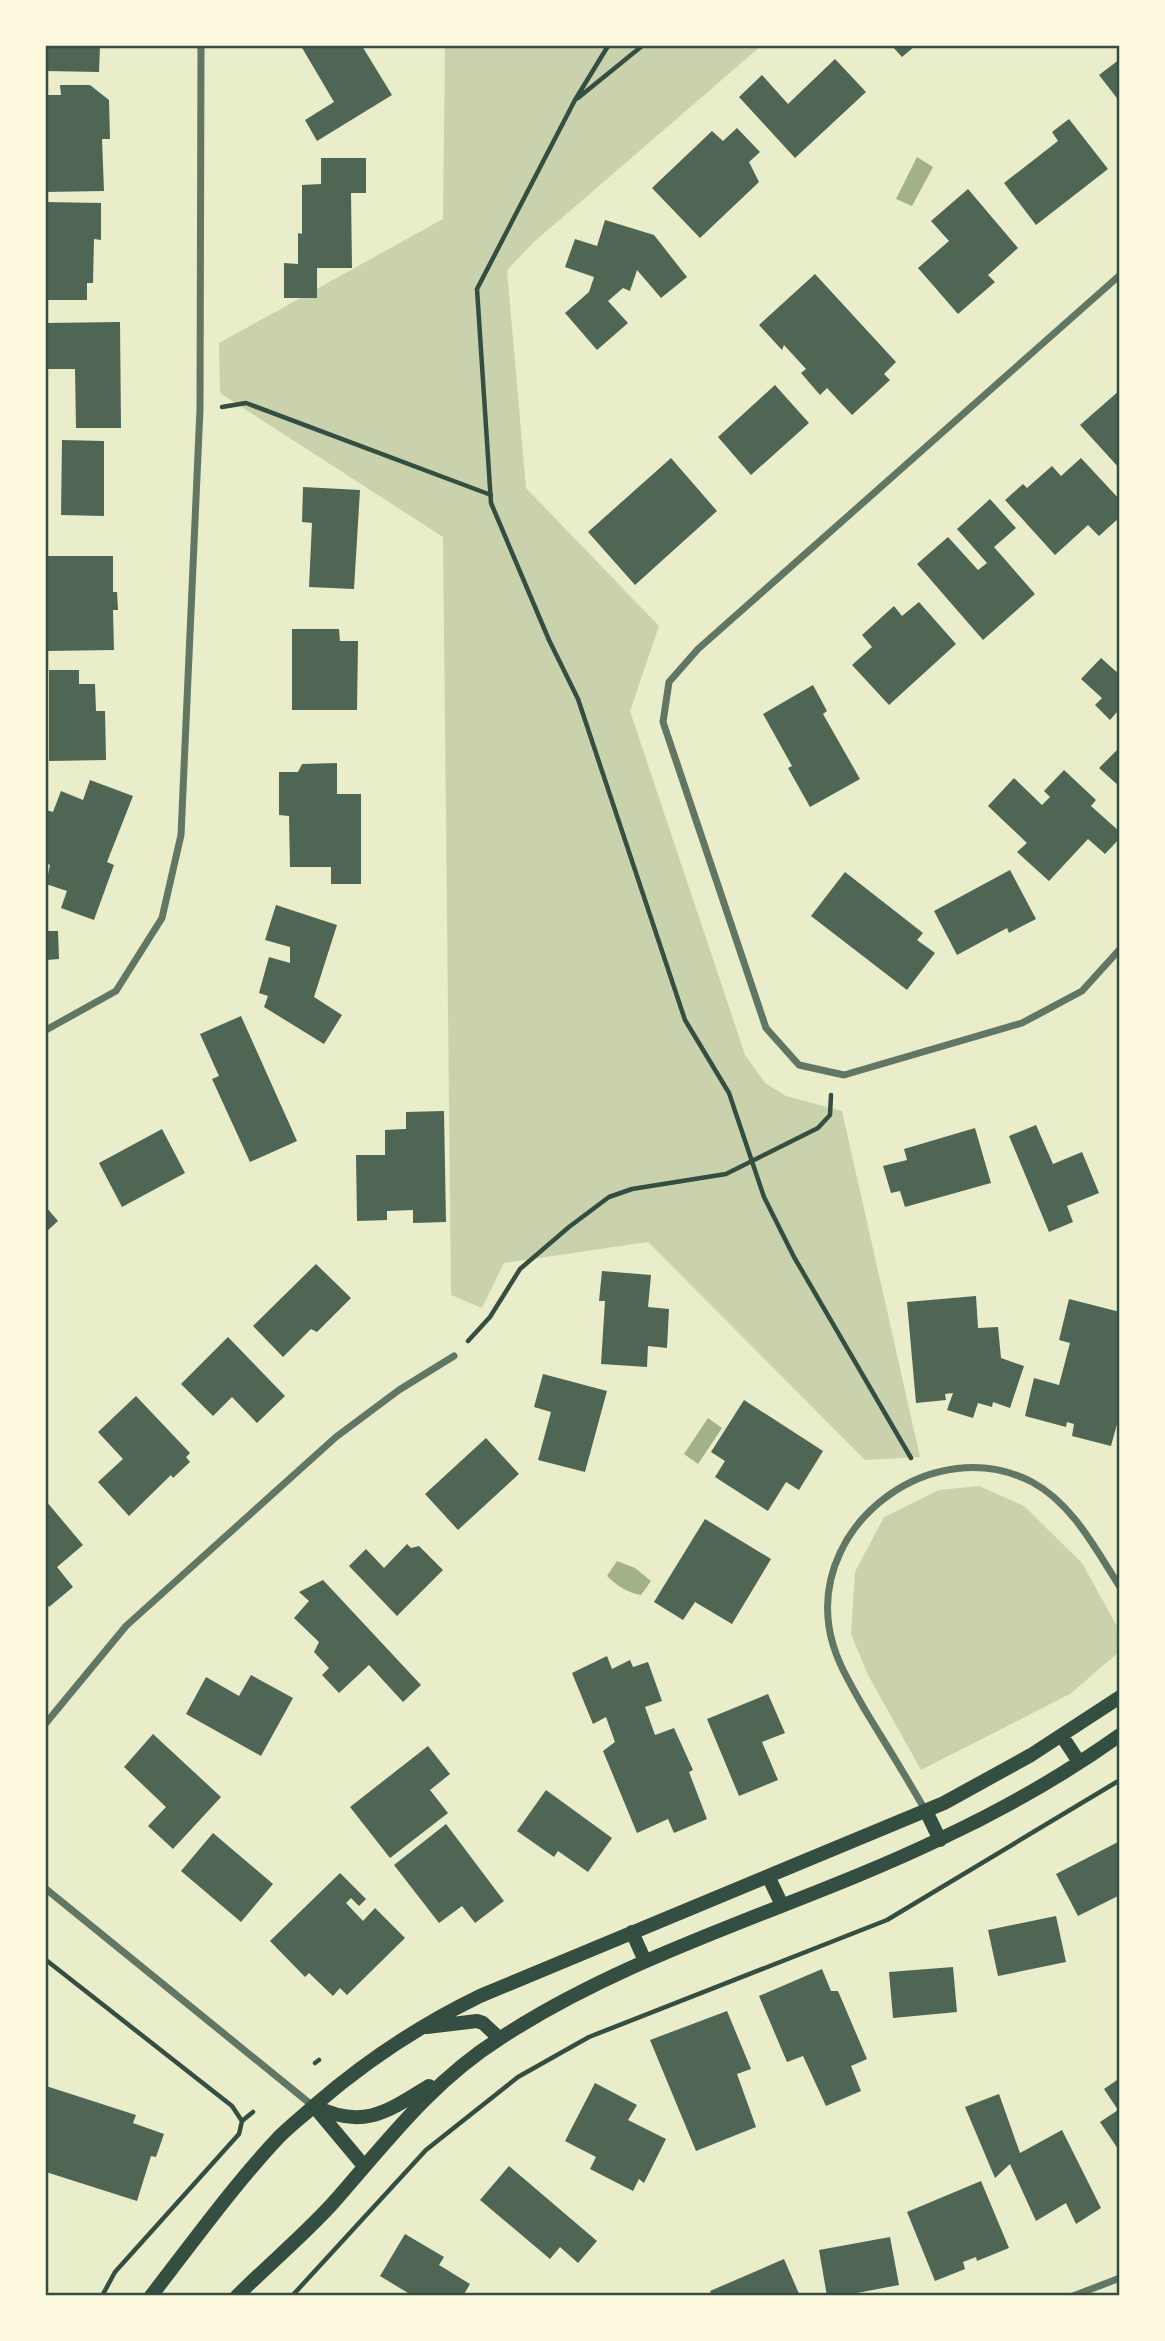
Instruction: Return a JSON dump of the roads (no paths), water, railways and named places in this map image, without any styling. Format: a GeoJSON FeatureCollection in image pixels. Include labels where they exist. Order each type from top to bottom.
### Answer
{"type":"FeatureCollection","features":[{"type":"Feature","properties":{"kind":"main road"},"geometry":{"type":"LineString","coordinates":[[151,2295],[281,2135],[351,2073],[417,2029],[480,1996],[926,1811],[984,1783],[1119,1697]]}},
{"type":"Feature","properties":{"kind":"main road"},"geometry":{"type":"LineString","coordinates":[[1062,1735],[1079,1762]]}},
{"type":"Feature","properties":{"kind":"main road"},"geometry":{"type":"LineString","coordinates":[[314,2106],[350,2118],[374,2116],[391,2109],[499,2038],[575,1994],[645,1961],[940,1840],[1020,1797],[1119,1735]]}},
{"type":"Feature","properties":{"kind":"main road"},"geometry":{"type":"LineString","coordinates":[[926,1811],[940,1840]]}},
{"type":"Feature","properties":{"kind":"main road"},"geometry":{"type":"LineString","coordinates":[[768,1876],[782,1905]]}},
{"type":"Feature","properties":{"kind":"main road"},"geometry":{"type":"LineString","coordinates":[[632,1932],[645,1961]]}},
{"type":"Feature","properties":{"kind":"main road"},"geometry":{"type":"LineString","coordinates":[[417,2029],[477,2021],[484,2023],[499,2038]]}},
{"type":"Feature","properties":{"kind":"main road"},"geometry":{"type":"LineString","coordinates":[[237,2295],[330,2206],[415,2108],[457,2068]]}},
{"type":"Feature","properties":{"kind":"main road"},"geometry":{"type":"LineString","coordinates":[[314,2106],[364,2166]]}},
{"type":"Feature","properties":{"kind":"street"},"geometry":{"type":"LineString","coordinates":[[46,1030],[116,991],[162,918],[181,835],[201,409],[201,46]]}},
{"type":"Feature","properties":{"kind":"street"},"geometry":{"type":"LineString","coordinates":[[1119,275],[698,649],[669,682],[663,722],[766,1028],[799,1065],[845,1076],[1022,1023],[1082,991],[1119,949]]}},
{"type":"Feature","properties":{"kind":"street"},"geometry":{"type":"LineString","coordinates":[[46,1723],[126,1626],[336,1437],[399,1390],[454,1356]]}},
{"type":"Feature","properties":{"kind":"street"},"geometry":{"type":"LineString","coordinates":[[926,1811],[844,1674],[831,1635],[828,1609],[834,1570],[860,1520],[885,1497],[921,1476],[967,1468],[1003,1472],[1031,1482],[1046,1491],[1070,1514],[1119,1587]]}},
{"type":"Feature","properties":{"kind":"street"},"geometry":{"type":"LineString","coordinates":[[46,1889],[314,2106]]}},
{"type":"Feature","properties":{"kind":"street"},"geometry":{"type":"LineString","coordinates":[[1073,2295],[1119,2278]]}}]}
